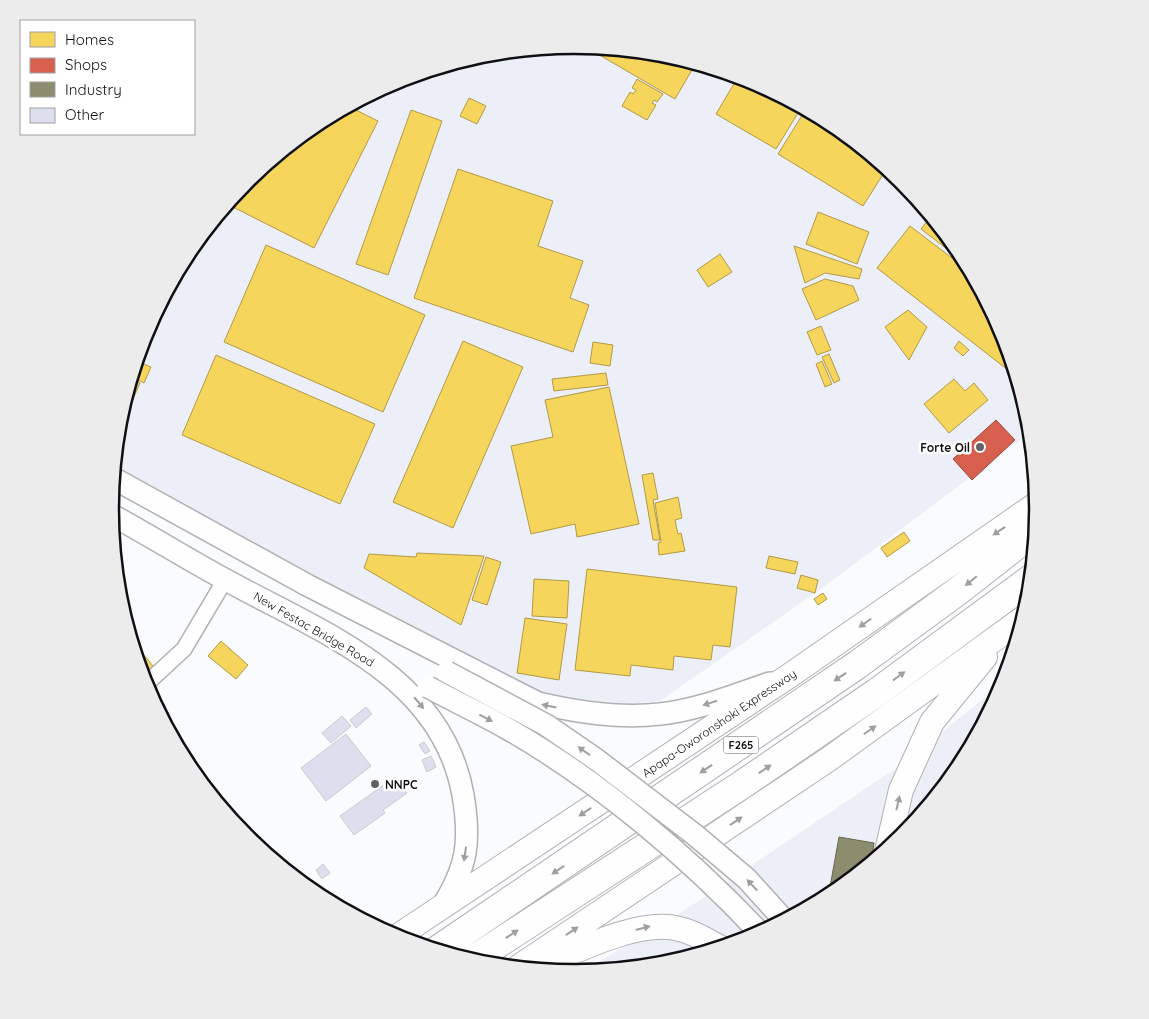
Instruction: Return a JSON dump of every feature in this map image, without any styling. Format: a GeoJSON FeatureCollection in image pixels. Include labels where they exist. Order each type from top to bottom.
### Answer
{"type":"FeatureCollection","features":[{"type":"Feature","properties":{"kind":"highway","name":"F265"},"geometry":{"type":"LineString","coordinates":[[444,946],[857,666],[1029,535]]}},
{"type":"Feature","properties":{"kind":"highway","name":"F265"},"geometry":{"type":"LineString","coordinates":[[480,955],[743,784],[876,693],[1023,584]]}},
{"type":"Feature","properties":{"kind":"main road"},"geometry":{"type":"LineString","coordinates":[[120,482],[307,586],[538,704],[571,710],[620,715],[660,714],[705,705],[789,676]]}},
{"type":"Feature","properties":{"kind":"main road"},"geometry":{"type":"LineString","coordinates":[[120,485],[135,503],[546,725],[597,760],[695,835],[747,879],[780,916]]}},
{"type":"Feature","properties":{"kind":"main road","name":"Apapa-Oworonshoki Expressway"},"geometry":{"type":"LineString","coordinates":[[404,932],[789,676],[1030,509]]}},
{"type":"Feature","properties":{"kind":"main road"},"geometry":{"type":"LineString","coordinates":[[119,511],[129,512],[358,641],[428,687],[508,729],[587,782],[698,872],[755,928]]}},
{"type":"Feature","properties":{"kind":"main road","name":"New Festac Bridge Road"},"geometry":{"type":"LineString","coordinates":[[119,519],[226,580],[345,644],[398,680],[433,720],[450,749],[461,783],[467,820],[462,872],[440,910]]}},
{"type":"Feature","properties":{"kind":"main road"},"geometry":{"type":"LineString","coordinates":[[526,962],[829,758],[1016,623]]}},
{"type":"Feature","properties":{"kind":"main road"},"geometry":{"type":"LineString","coordinates":[[890,838],[901,790],[932,722],[1005,631]]}},
{"type":"Feature","properties":{"kind":"main road"},"geometry":{"type":"LineString","coordinates":[[547,964],[628,932],[651,926],[688,931],[713,944]]}},
{"type":"Feature","properties":{"kind":"street"},"geometry":{"type":"LineString","coordinates":[[151,679],[184,649],[226,580]]}},
{"type":"Feature","properties":{"kind":"shaded area"},"geometry":{"type":"Polygon","coordinates":[[[574,54],[634,58],[663,63],[692,69],[749,88],[802,115],[828,131],[852,148],[897,187],[936,232],[953,256],[983,308],[996,335],[1006,363],[1015,392],[1024,437],[818,591],[660,701],[585,709],[525,699],[432,662],[120,478],[123,450],[134,392],[153,335],[180,282],[196,256],[213,232],[252,187],[297,148],[321,131],[347,115],[400,88],[457,69],[486,63],[515,58],[574,54]]]}},
{"type":"Feature","properties":{"kind":"shaded area"},"geometry":{"type":"Polygon","coordinates":[[[993,691],[953,763],[917,810],[875,852],[828,888],[776,918],[749,931],[721,941],[663,956],[594,964],[667,922],[908,760],[993,691]]]}},
{"type":"Feature","properties":{"kind":"building: Homes"},"geometry":{"type":"Polygon","coordinates":[[[599,55],[634,58],[692,69],[675,99],[599,55]]]}},
{"type":"Feature","properties":{"kind":"building: Homes"},"geometry":{"type":"Polygon","coordinates":[[[637,79],[663,94],[657,102],[654,100],[652,103],[656,105],[647,120],[622,106],[630,92],[633,94],[636,90],[632,88],[637,79]]]}},
{"type":"Feature","properties":{"kind":"building: Homes"},"geometry":{"type":"Polygon","coordinates":[[[735,83],[749,88],[798,113],[776,149],[716,114],[735,83]]]}},
{"type":"Feature","properties":{"kind":"building: Homes"},"geometry":{"type":"Polygon","coordinates":[[[469,98],[486,106],[477,124],[460,116],[469,98]]]}},
{"type":"Feature","properties":{"kind":"building: Homes"},"geometry":{"type":"Polygon","coordinates":[[[356,110],[378,121],[314,248],[234,207],[252,187],[297,148],[356,110]]]}},
{"type":"Feature","properties":{"kind":"building: Homes"},"geometry":{"type":"Polygon","coordinates":[[[411,110],[442,121],[388,275],[356,264],[411,110]]]}},
{"type":"Feature","properties":{"kind":"building: Homes"},"geometry":{"type":"Polygon","coordinates":[[[802,115],[852,148],[883,174],[863,206],[778,154],[802,115]]]}},
{"type":"Feature","properties":{"kind":"building: Homes"},"geometry":{"type":"Polygon","coordinates":[[[458,169],[553,201],[538,246],[583,261],[570,298],[589,305],[573,352],[414,298],[458,169]]]}},
{"type":"Feature","properties":{"kind":"building: Homes"},"geometry":{"type":"Polygon","coordinates":[[[818,212],[869,232],[857,264],[806,244],[818,212]]]}},
{"type":"Feature","properties":{"kind":"building: Homes"},"geometry":{"type":"Polygon","coordinates":[[[927,221],[949,251],[921,229],[927,221]]]}},
{"type":"Feature","properties":{"kind":"building: Homes"},"geometry":{"type":"Polygon","coordinates":[[[910,226],[956,261],[996,335],[1008,370],[877,268],[910,226]]]}},
{"type":"Feature","properties":{"kind":"building: Homes"},"geometry":{"type":"Polygon","coordinates":[[[266,245],[425,315],[383,412],[224,342],[266,245]]]}},
{"type":"Feature","properties":{"kind":"building: Homes"},"geometry":{"type":"Polygon","coordinates":[[[794,246],[862,269],[859,279],[825,273],[805,283],[794,246]]]}},
{"type":"Feature","properties":{"kind":"building: Homes"},"geometry":{"type":"Polygon","coordinates":[[[720,254],[732,272],[708,287],[697,270],[720,254]]]}},
{"type":"Feature","properties":{"kind":"building: Homes"},"geometry":{"type":"Polygon","coordinates":[[[825,279],[853,286],[859,300],[816,320],[802,289],[825,279]]]}},
{"type":"Feature","properties":{"kind":"building: Homes"},"geometry":{"type":"Polygon","coordinates":[[[908,310],[927,327],[909,360],[885,327],[908,310]]]}},
{"type":"Feature","properties":{"kind":"building: Homes"},"geometry":{"type":"Polygon","coordinates":[[[821,326],[831,350],[817,355],[807,332],[821,326]]]}},
{"type":"Feature","properties":{"kind":"building: Homes"},"geometry":{"type":"Polygon","coordinates":[[[463,341],[523,367],[453,528],[393,502],[463,341]]]}},
{"type":"Feature","properties":{"kind":"building: Homes"},"geometry":{"type":"Polygon","coordinates":[[[959,341],[969,350],[963,356],[954,348],[959,341]]]}},
{"type":"Feature","properties":{"kind":"building: Homes"},"geometry":{"type":"Polygon","coordinates":[[[593,342],[613,345],[610,366],[590,363],[593,342]]]}},
{"type":"Feature","properties":{"kind":"building: Homes"},"geometry":{"type":"Polygon","coordinates":[[[829,354],[840,380],[834,383],[822,357],[829,354]]]}},
{"type":"Feature","properties":{"kind":"building: Homes"},"geometry":{"type":"Polygon","coordinates":[[[216,355],[375,424],[340,504],[182,435],[216,355]]]}},
{"type":"Feature","properties":{"kind":"building: Homes"},"geometry":{"type":"Polygon","coordinates":[[[822,361],[832,384],[825,387],[816,364],[822,361]]]}},
{"type":"Feature","properties":{"kind":"building: Homes"},"geometry":{"type":"Polygon","coordinates":[[[143,364],[151,367],[144,383],[138,380],[143,364]]]}},
{"type":"Feature","properties":{"kind":"building: Homes"},"geometry":{"type":"Polygon","coordinates":[[[606,373],[608,385],[554,391],[552,379],[606,373]]]}},
{"type":"Feature","properties":{"kind":"building: Homes"},"geometry":{"type":"Polygon","coordinates":[[[954,379],[965,391],[974,383],[988,400],[949,433],[924,404],[954,379]]]}},
{"type":"Feature","properties":{"kind":"building: Homes"},"geometry":{"type":"Polygon","coordinates":[[[137,382],[140,383],[132,401],[137,382]]]}},
{"type":"Feature","properties":{"kind":"building: Homes"},"geometry":{"type":"Polygon","coordinates":[[[609,387],[639,524],[577,537],[575,524],[531,534],[511,446],[553,437],[545,400],[609,387]]]}},
{"type":"Feature","properties":{"kind":"building: Homes"},"geometry":{"type":"Polygon","coordinates":[[[653,473],[658,499],[653,500],[660,540],[653,540],[642,475],[653,473]]]}},
{"type":"Feature","properties":{"kind":"building: Homes"},"geometry":{"type":"Polygon","coordinates":[[[678,497],[682,518],[675,520],[678,534],[681,533],[685,551],[659,555],[658,543],[661,542],[655,503],[678,497]]]}},
{"type":"Feature","properties":{"kind":"building: Homes"},"geometry":{"type":"Polygon","coordinates":[[[904,532],[910,541],[887,557],[881,548],[904,532]]]}},
{"type":"Feature","properties":{"kind":"building: Homes"},"geometry":{"type":"Polygon","coordinates":[[[417,553],[484,556],[461,625],[364,568],[369,554],[416,557],[417,553]]]}},
{"type":"Feature","properties":{"kind":"building: Homes"},"geometry":{"type":"Polygon","coordinates":[[[769,556],[798,562],[795,574],[766,568],[769,556]]]}},
{"type":"Feature","properties":{"kind":"building: Homes"},"geometry":{"type":"Polygon","coordinates":[[[486,557],[501,562],[487,605],[472,600],[486,557]]]}},
{"type":"Feature","properties":{"kind":"building: Homes"},"geometry":{"type":"Polygon","coordinates":[[[587,569],[737,587],[730,647],[713,645],[711,660],[674,656],[673,670],[631,665],[630,676],[575,670],[587,569]]]}},
{"type":"Feature","properties":{"kind":"building: Homes"},"geometry":{"type":"Polygon","coordinates":[[[801,575],[818,580],[815,593],[797,588],[801,575]]]}},
{"type":"Feature","properties":{"kind":"building: Homes"},"geometry":{"type":"Polygon","coordinates":[[[534,579],[569,581],[567,618],[532,616],[534,579]]]}},
{"type":"Feature","properties":{"kind":"building: Homes"},"geometry":{"type":"Polygon","coordinates":[[[823,593],[827,599],[818,605],[814,599],[823,593]]]}},
{"type":"Feature","properties":{"kind":"building: Homes"},"geometry":{"type":"Polygon","coordinates":[[[525,618],[567,624],[559,680],[517,673],[525,618]]]}},
{"type":"Feature","properties":{"kind":"building: Homes"},"geometry":{"type":"Polygon","coordinates":[[[221,641],[248,665],[236,679],[208,656],[221,641]]]}},
{"type":"Feature","properties":{"kind":"building: Homes"},"geometry":{"type":"Polygon","coordinates":[[[142,653],[153,666],[148,670],[142,653]]]}},
{"type":"Feature","properties":{"kind":"building: Shops"},"geometry":{"type":"Polygon","coordinates":[[[996,420],[1015,440],[972,480],[953,459],[996,420]]]}},
{"type":"Feature","properties":{"kind":"building: Industry"},"geometry":{"type":"Polygon","coordinates":[[[839,837],[874,843],[872,854],[830,887],[839,837]]]}},
{"type":"Feature","properties":{"kind":"building: Other"},"geometry":{"type":"Polygon","coordinates":[[[366,707],[372,714],[356,728],[350,720],[366,707]]]}},
{"type":"Feature","properties":{"kind":"building: Other"},"geometry":{"type":"Polygon","coordinates":[[[342,716],[351,726],[331,743],[322,733],[342,716]]]}},
{"type":"Feature","properties":{"kind":"building: Other"},"geometry":{"type":"Polygon","coordinates":[[[346,734],[371,766],[326,801],[301,768],[346,734]]]}},
{"type":"Feature","properties":{"kind":"building: Other"},"geometry":{"type":"Polygon","coordinates":[[[424,742],[430,751],[425,754],[419,745],[424,742]]]}},
{"type":"Feature","properties":{"kind":"building: Other"},"geometry":{"type":"Polygon","coordinates":[[[431,756],[436,767],[427,772],[422,760],[431,756]]]}},
{"type":"Feature","properties":{"kind":"building: Other"},"geometry":{"type":"Polygon","coordinates":[[[395,777],[407,793],[383,810],[385,813],[354,835],[340,816],[395,777]]]}},
{"type":"Feature","properties":{"kind":"building: Other"},"geometry":{"type":"Polygon","coordinates":[[[323,864],[330,873],[322,879],[316,870],[323,864]]]}},
{"type":"Feature","properties":{"kind":"place","name":"Forte Oil"},"geometry":{"type":"Point","coordinates":[980,447]}},
{"type":"Feature","properties":{"kind":"place","name":"NNPC"},"geometry":{"type":"Point","coordinates":[375,784]}}]}
